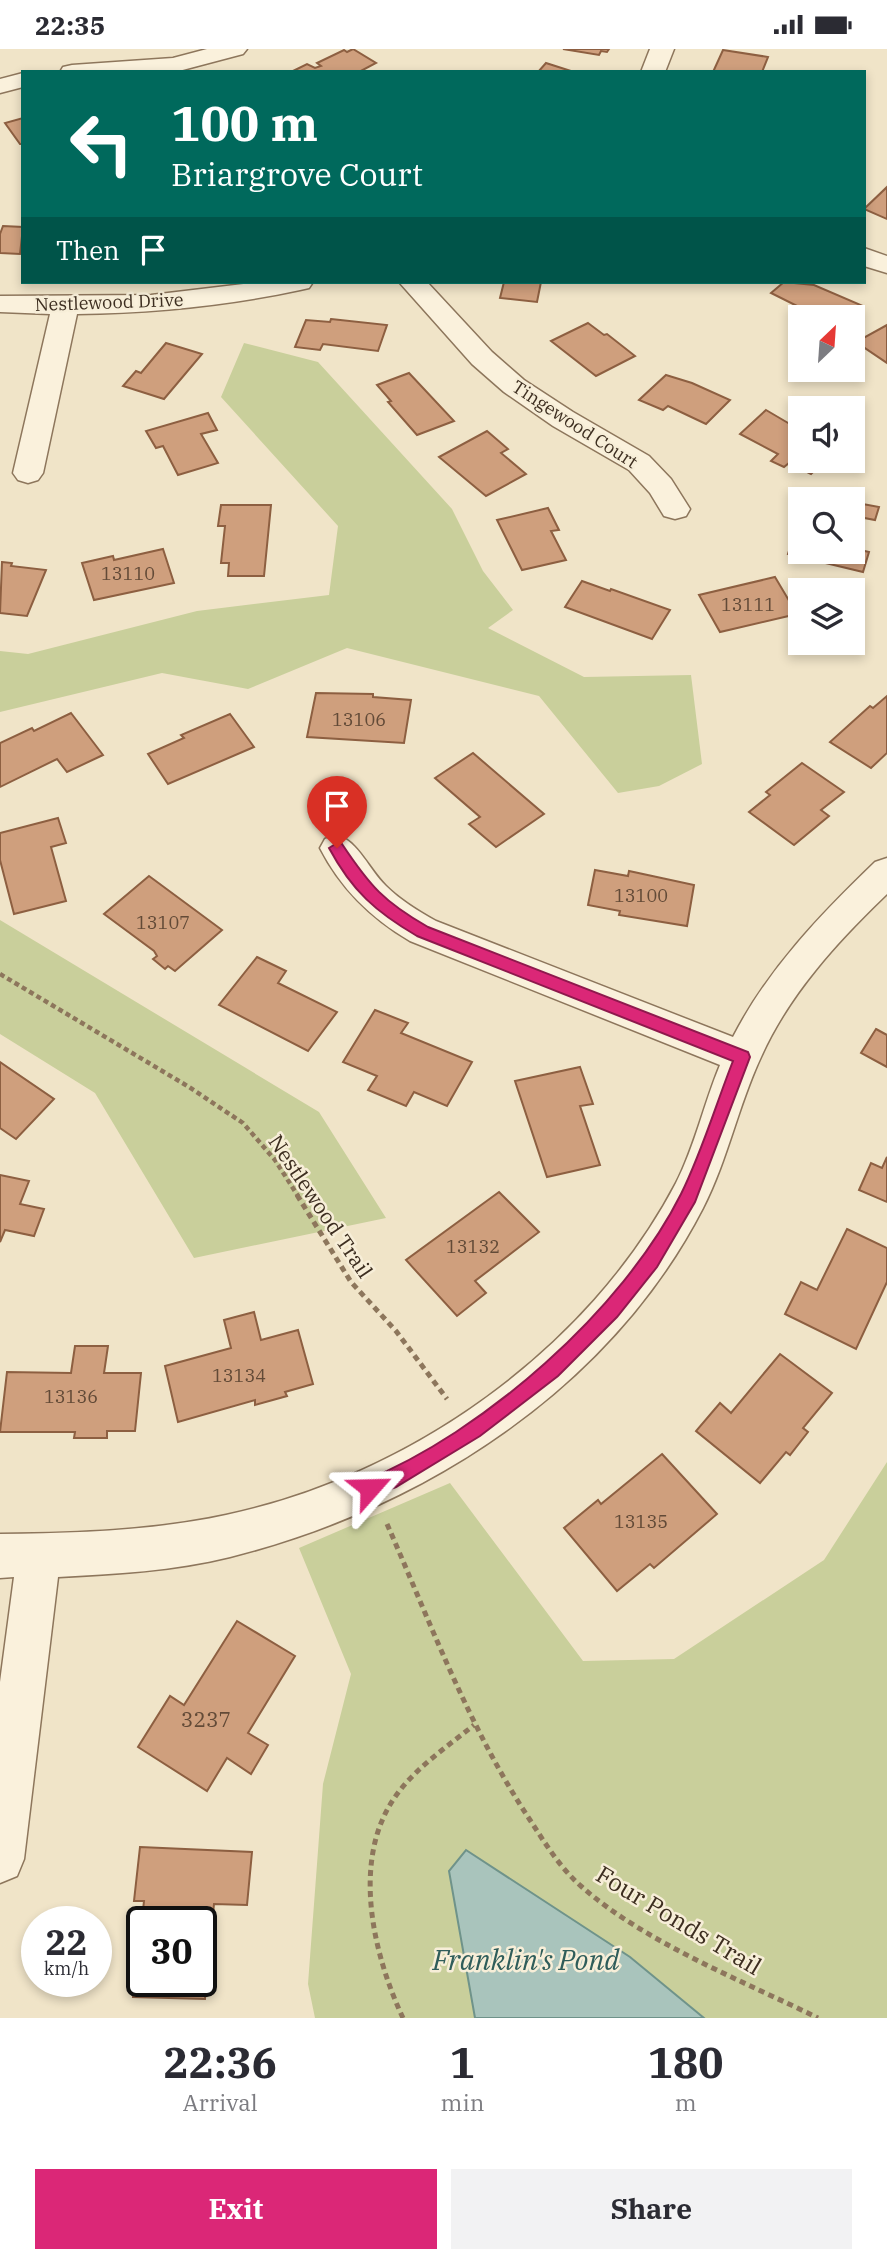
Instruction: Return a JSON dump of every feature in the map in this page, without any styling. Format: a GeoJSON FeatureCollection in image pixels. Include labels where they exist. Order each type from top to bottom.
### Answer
{"type":"FeatureCollection","features":[{"type":"Feature","properties":{"kind":"street"},"geometry":{"type":"LineString","coordinates":[[101,70],[173,65],[235,49]]}},
{"type":"Feature","properties":{"kind":"street"},"geometry":{"type":"LineString","coordinates":[[654,70],[662,49]]}},
{"type":"Feature","properties":{"kind":"street"},"geometry":{"type":"LineString","coordinates":[[0,86],[21,81]]}},
{"type":"Feature","properties":{"kind":"street"},"geometry":{"type":"LineString","coordinates":[[866,256],[887,265]]}},
{"type":"Feature","properties":{"kind":"street","name":"Nestlewood Drive"},"geometry":{"type":"LineString","coordinates":[[0,304],[143,305],[204,299],[289,284]]}},
{"type":"Feature","properties":{"kind":"street","name":"Tingewood Court"},"geometry":{"type":"LineString","coordinates":[[414,284],[482,358],[514,386],[563,419],[639,463],[661,486],[675,509]]}},
{"type":"Feature","properties":{"kind":"street"},"geometry":{"type":"LineString","coordinates":[[28,473],[65,306]]}},
{"type":"Feature","properties":{"kind":"street"},"geometry":{"type":"LineString","coordinates":[[337,848],[359,883],[389,912],[423,931],[742,1057]]}},
{"type":"Feature","properties":{"kind":"street"},"geometry":{"type":"LineString","coordinates":[[0,1859],[19,1555],[141,1550],[228,1536],[285,1520],[389,1481],[473,1430],[551,1370],[611,1311],[650,1261],[689,1197],[742,1057],[773,999],[813,946],[887,872]]}},
{"type":"Feature","properties":{"kind":"path","name":"Nestlewood Trail"},"geometry":{"type":"LineString","coordinates":[[0,974],[189,1087],[243,1123],[281,1170],[351,1282],[396,1331],[473,1430]]}},
{"type":"Feature","properties":{"kind":"path","name":"Four Ponds Trail"},"geometry":{"type":"LineString","coordinates":[[370,1488],[422,1601],[474,1725],[517,1804],[552,1852],[587,1892],[702,1961],[817,2018]]}},
{"type":"Feature","properties":{"kind":"path"},"geometry":{"type":"LineString","coordinates":[[403,2018],[386,1980],[374,1928],[371,1885],[377,1832],[394,1798],[421,1768],[474,1725]]}},
{"type":"Feature","properties":{"kind":"green space"},"geometry":{"type":"Polygon","coordinates":[[[244,343],[318,362],[452,509],[483,571],[513,610],[488,628],[584,677],[691,675],[702,764],[659,786],[618,793],[539,696],[347,648],[248,689],[162,673],[0,712],[0,651],[28,654],[197,611],[329,595],[338,526],[221,397],[244,343]]]}},
{"type":"Feature","properties":{"kind":"green space"},"geometry":{"type":"Polygon","coordinates":[[[0,920],[319,1112],[386,1218],[194,1258],[95,1093],[0,1034],[0,920]]]}},
{"type":"Feature","properties":{"kind":"green space"},"geometry":{"type":"Polygon","coordinates":[[[887,1462],[887,2018],[704,2018],[630,1957],[466,1850],[449,1872],[475,2018],[315,2018],[308,1984],[323,1784],[351,1674],[299,1548],[450,1483],[583,1661],[674,1659],[824,1560],[887,1462]]]}},
{"type":"Feature","properties":{"kind":"water","name":"Franklin's Pond"},"geometry":{"type":"Polygon","coordinates":[[[466,1850],[630,1957],[704,2018],[475,2018],[449,1871],[466,1850]]]}},
{"type":"Feature","properties":{"kind":"building"},"geometry":{"type":"Polygon","coordinates":[[[353,49],[376,63],[363,70],[295,70],[307,64],[315,68],[321,66],[317,63],[344,50],[347,52],[353,49]]]}},
{"type":"Feature","properties":{"kind":"building"},"geometry":{"type":"Polygon","coordinates":[[[563,49],[609,49],[607,52],[601,51],[599,55],[563,49]]]}},
{"type":"Feature","properties":{"kind":"building"},"geometry":{"type":"Polygon","coordinates":[[[723,50],[768,57],[763,70],[714,70],[723,50]]]}},
{"type":"Feature","properties":{"kind":"building"},"geometry":{"type":"Polygon","coordinates":[[[546,63],[568,70],[540,70],[546,63]]]}},
{"type":"Feature","properties":{"kind":"building"},"geometry":{"type":"Polygon","coordinates":[[[21,119],[21,144],[20,144],[5,123],[21,119]]]}},
{"type":"Feature","properties":{"kind":"building"},"geometry":{"type":"Polygon","coordinates":[[[887,187],[887,219],[866,210],[887,187]]]}},
{"type":"Feature","properties":{"kind":"building"},"geometry":{"type":"Polygon","coordinates":[[[3,226],[21,227],[20,254],[0,253],[3,226]]]}},
{"type":"Feature","properties":{"kind":"building"},"geometry":{"type":"Polygon","coordinates":[[[504,284],[541,284],[537,302],[500,298],[504,284]]]}},
{"type":"Feature","properties":{"kind":"building"},"geometry":{"type":"Polygon","coordinates":[[[782,284],[814,285],[861,305],[795,305],[771,293],[782,284]]]}},
{"type":"Feature","properties":{"kind":"building"},"geometry":{"type":"Polygon","coordinates":[[[331,319],[387,325],[378,351],[323,344],[320,350],[295,347],[306,320],[330,322],[331,319]]]}},
{"type":"Feature","properties":{"kind":"building"},"geometry":{"type":"Polygon","coordinates":[[[588,323],[635,356],[596,376],[551,341],[588,323]]]}},
{"type":"Feature","properties":{"kind":"building"},"geometry":{"type":"Polygon","coordinates":[[[887,325],[887,363],[865,348],[865,337],[887,325]]]}},
{"type":"Feature","properties":{"kind":"building"},"geometry":{"type":"Polygon","coordinates":[[[166,343],[202,354],[164,399],[123,386],[136,371],[141,373],[166,343]]]}},
{"type":"Feature","properties":{"kind":"building"},"geometry":{"type":"Polygon","coordinates":[[[409,373],[454,421],[417,435],[377,385],[409,373]]]}},
{"type":"Feature","properties":{"kind":"building"},"geometry":{"type":"Polygon","coordinates":[[[666,375],[730,400],[706,424],[668,406],[663,410],[639,400],[666,375]]]}},
{"type":"Feature","properties":{"kind":"building"},"geometry":{"type":"Polygon","coordinates":[[[766,410],[788,423],[788,464],[784,467],[771,461],[778,454],[740,434],[766,410]]]}},
{"type":"Feature","properties":{"kind":"building"},"geometry":{"type":"Polygon","coordinates":[[[208,413],[217,430],[201,434],[218,463],[178,475],[163,446],[156,448],[146,431],[208,413]]]}},
{"type":"Feature","properties":{"kind":"building"},"geometry":{"type":"Polygon","coordinates":[[[487,431],[508,449],[501,453],[526,474],[486,496],[439,457],[487,431]]]}},
{"type":"Feature","properties":{"kind":"building"},"geometry":{"type":"Polygon","coordinates":[[[865,504],[879,507],[875,520],[865,518],[865,504]]]}},
{"type":"Feature","properties":{"kind":"building"},"geometry":{"type":"Polygon","coordinates":[[[221,505],[271,505],[264,576],[228,576],[229,563],[221,563],[225,526],[218,526],[221,505]]]}},
{"type":"Feature","properties":{"kind":"building"},"geometry":{"type":"Polygon","coordinates":[[[548,508],[559,530],[551,531],[566,560],[522,570],[497,520],[548,508]]]}},
{"type":"Feature","properties":{"kind":"building"},"geometry":{"type":"Polygon","coordinates":[[[163,549],[174,583],[94,600],[82,563],[113,556],[114,560],[163,549]]]}},
{"type":"Feature","properties":{"kind":"building"},"geometry":{"type":"Polygon","coordinates":[[[865,551],[869,552],[863,572],[830,564],[865,564],[865,551]]]}},
{"type":"Feature","properties":{"kind":"building"},"geometry":{"type":"Polygon","coordinates":[[[2,562],[12,563],[11,566],[46,570],[27,616],[0,613],[2,562]]]}},
{"type":"Feature","properties":{"kind":"building"},"geometry":{"type":"Polygon","coordinates":[[[775,577],[788,599],[788,616],[720,632],[699,595],[775,577]]]}},
{"type":"Feature","properties":{"kind":"building"},"geometry":{"type":"Polygon","coordinates":[[[582,581],[670,610],[652,639],[565,607],[582,581]]]}},
{"type":"Feature","properties":{"kind":"building"},"geometry":{"type":"Polygon","coordinates":[[[316,693],[373,694],[373,697],[411,700],[404,743],[307,737],[316,693]]]}},
{"type":"Feature","properties":{"kind":"building"},"geometry":{"type":"Polygon","coordinates":[[[887,696],[887,753],[871,768],[830,742],[870,706],[873,708],[887,696]]]}},
{"type":"Feature","properties":{"kind":"building"},"geometry":{"type":"Polygon","coordinates":[[[71,713],[103,755],[67,772],[57,759],[0,787],[0,743],[32,728],[34,731],[71,713]]]}},
{"type":"Feature","properties":{"kind":"building"},"geometry":{"type":"Polygon","coordinates":[[[230,714],[254,747],[168,784],[148,754],[184,738],[181,735],[230,714]]]}},
{"type":"Feature","properties":{"kind":"building"},"geometry":{"type":"Polygon","coordinates":[[[473,753],[544,814],[496,847],[469,824],[480,817],[435,778],[473,753]]]}},
{"type":"Feature","properties":{"kind":"building"},"geometry":{"type":"Polygon","coordinates":[[[802,763],[844,792],[821,810],[829,816],[794,845],[749,812],[770,795],[766,792],[802,763]]]}},
{"type":"Feature","properties":{"kind":"building"},"geometry":{"type":"Polygon","coordinates":[[[58,818],[66,843],[51,847],[66,901],[14,914],[0,860],[0,833],[58,818]]]}},
{"type":"Feature","properties":{"kind":"building"},"geometry":{"type":"Polygon","coordinates":[[[595,870],[628,876],[629,871],[694,885],[687,926],[619,915],[620,911],[588,905],[595,870]]]}},
{"type":"Feature","properties":{"kind":"building"},"geometry":{"type":"Polygon","coordinates":[[[149,876],[222,930],[175,971],[168,966],[165,969],[153,959],[157,956],[154,951],[104,914],[149,876]]]}},
{"type":"Feature","properties":{"kind":"building"},"geometry":{"type":"Polygon","coordinates":[[[257,957],[286,971],[278,983],[337,1012],[308,1051],[219,1005],[257,957]]]}},
{"type":"Feature","properties":{"kind":"building"},"geometry":{"type":"Polygon","coordinates":[[[375,1010],[408,1023],[401,1033],[472,1062],[447,1106],[414,1092],[406,1106],[368,1090],[377,1076],[343,1062],[375,1010]]]}},
{"type":"Feature","properties":{"kind":"building"},"geometry":{"type":"Polygon","coordinates":[[[876,1029],[887,1035],[887,1067],[861,1053],[876,1029]]]}},
{"type":"Feature","properties":{"kind":"building"},"geometry":{"type":"Polygon","coordinates":[[[0,1062],[54,1099],[16,1139],[0,1128],[0,1062]]]}},
{"type":"Feature","properties":{"kind":"building"},"geometry":{"type":"Polygon","coordinates":[[[580,1067],[593,1104],[580,1106],[600,1165],[547,1177],[515,1081],[580,1067]]]}},
{"type":"Feature","properties":{"kind":"building"},"geometry":{"type":"Polygon","coordinates":[[[887,1157],[887,1202],[859,1190],[871,1163],[882,1168],[887,1157]]]}},
{"type":"Feature","properties":{"kind":"building"},"geometry":{"type":"Polygon","coordinates":[[[0,1175],[29,1181],[20,1204],[44,1209],[34,1236],[5,1230],[0,1242],[0,1175]]]}},
{"type":"Feature","properties":{"kind":"building"},"geometry":{"type":"Polygon","coordinates":[[[499,1192],[539,1232],[475,1281],[486,1293],[457,1316],[406,1260],[499,1192]]]}},
{"type":"Feature","properties":{"kind":"building"},"geometry":{"type":"Polygon","coordinates":[[[847,1229],[887,1248],[887,1282],[856,1349],[785,1314],[801,1282],[817,1290],[847,1229]]]}},
{"type":"Feature","properties":{"kind":"building"},"geometry":{"type":"Polygon","coordinates":[[[254,1312],[261,1340],[298,1330],[313,1384],[285,1392],[287,1396],[255,1405],[255,1400],[178,1422],[165,1366],[231,1348],[224,1320],[254,1312]]]}},
{"type":"Feature","properties":{"kind":"building"},"geometry":{"type":"Polygon","coordinates":[[[75,1346],[108,1346],[104,1373],[141,1373],[135,1431],[107,1431],[107,1438],[74,1438],[75,1432],[0,1432],[7,1372],[71,1373],[75,1346]]]}},
{"type":"Feature","properties":{"kind":"building"},"geometry":{"type":"Polygon","coordinates":[[[780,1354],[832,1393],[803,1428],[808,1432],[790,1455],[786,1452],[760,1483],[696,1431],[720,1403],[731,1413],[780,1354]]]}},
{"type":"Feature","properties":{"kind":"building"},"geometry":{"type":"Polygon","coordinates":[[[662,1454],[717,1514],[654,1568],[650,1564],[617,1591],[564,1528],[598,1500],[601,1504],[662,1454]]]}},
{"type":"Feature","properties":{"kind":"building"},"geometry":{"type":"Polygon","coordinates":[[[237,1621],[295,1656],[248,1733],[268,1745],[251,1774],[227,1758],[207,1791],[138,1747],[170,1696],[184,1705],[237,1621]]]}},
{"type":"Feature","properties":{"kind":"building"},"geometry":{"type":"Polygon","coordinates":[[[140,1847],[252,1852],[247,1905],[143,1906],[144,1901],[134,1901],[140,1847]]]}},
{"type":"Feature","properties":{"kind":"building"},"geometry":{"type":"Polygon","coordinates":[[[133,1997],[205,1997],[205,1999],[133,1997]]]}},
{"type":"Feature","properties":{"kind":"route"},"geometry":{"type":"LineString","coordinates":[[337,848],[359,883],[389,912],[423,931],[742,1057],[689,1197],[650,1261],[611,1311],[551,1370],[473,1430],[389,1481],[370,1488]]}}]}
